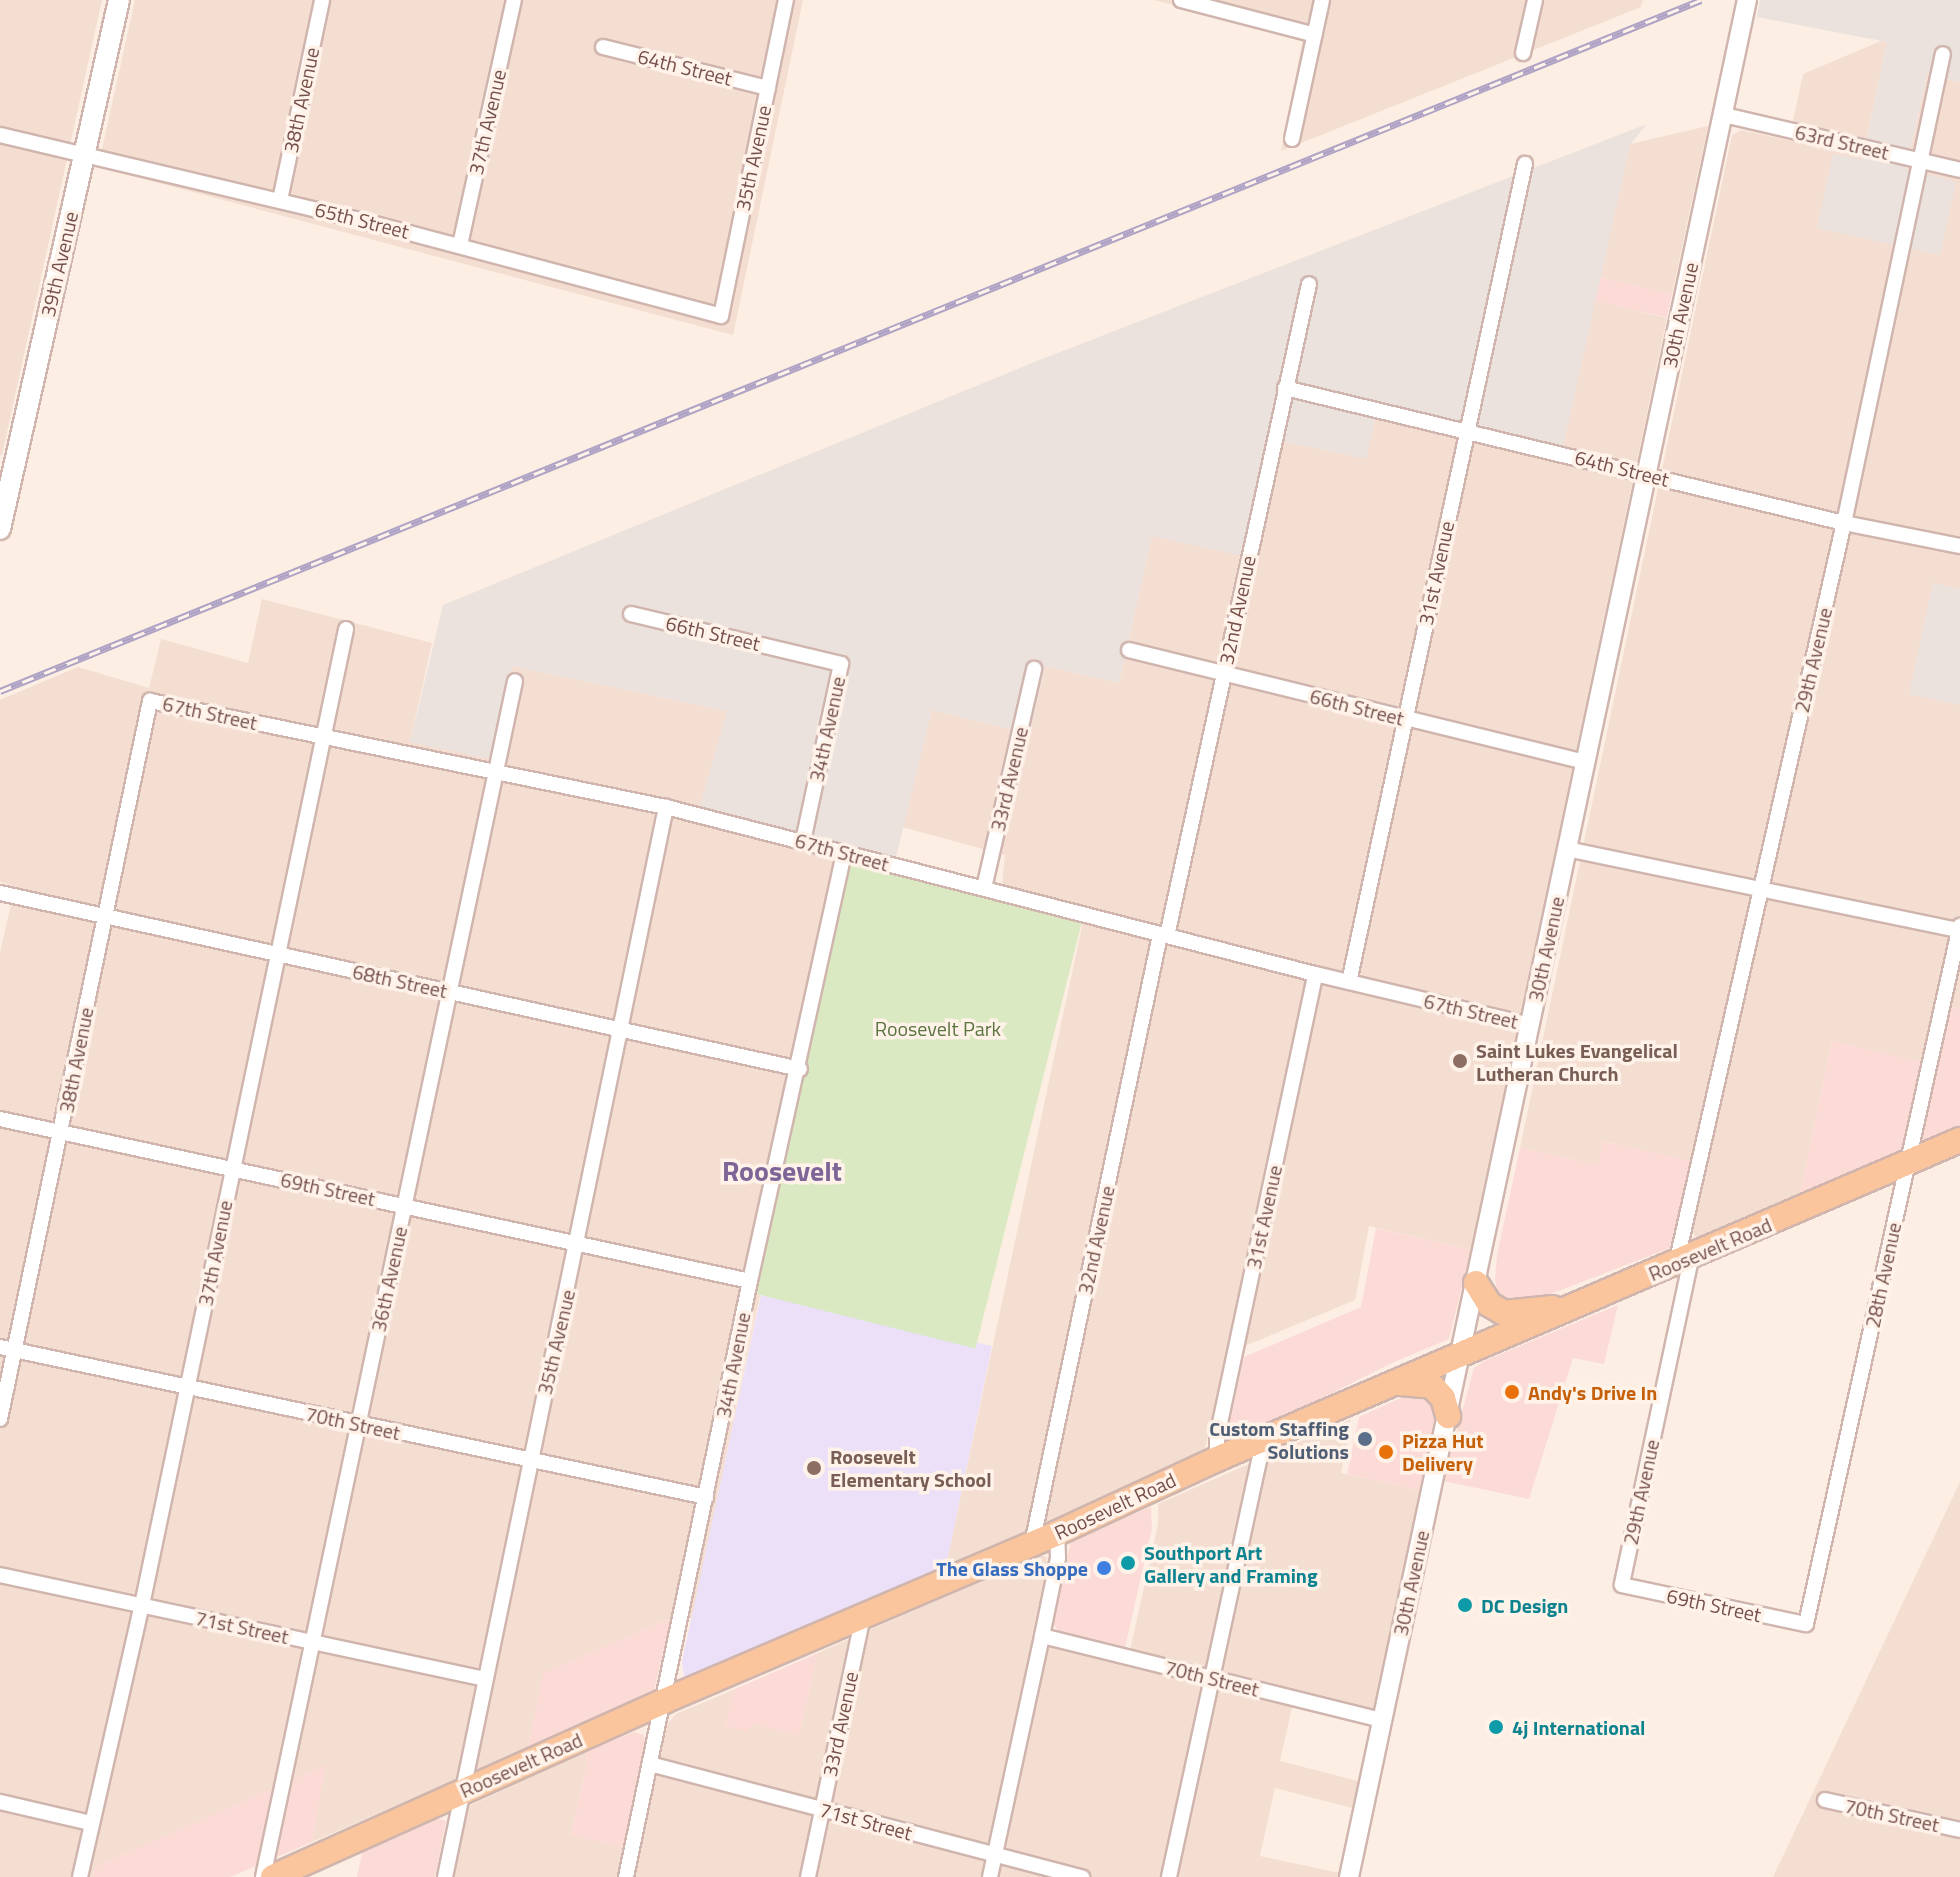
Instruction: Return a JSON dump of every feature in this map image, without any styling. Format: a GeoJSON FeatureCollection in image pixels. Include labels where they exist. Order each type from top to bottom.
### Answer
{"type":"FeatureCollection","features":[{"type":"Feature","properties":{"kind":"main road","name":"39th Avenue"},"geometry":{"type":"LineString","coordinates":[[0,529],[119,0]]}},
{"type":"Feature","properties":{"kind":"main road","name":"Roosevelt Road"},"geometry":{"type":"LineString","coordinates":[[273,1877],[464,1789],[1032,1544],[1217,1459],[1683,1262],[1960,1140]]}},
{"type":"Feature","properties":{"kind":"main road"},"geometry":{"type":"LineString","coordinates":[[1476,1283],[1489,1304],[1504,1313],[1571,1309]]}},
{"type":"Feature","properties":{"kind":"main road"},"geometry":{"type":"LineString","coordinates":[[1398,1383],[1432,1386],[1443,1398],[1448,1416]]}},
{"type":"Feature","properties":{"kind":"street","name":"38th Avenue"},"geometry":{"type":"LineString","coordinates":[[280,200],[322,0]]}},
{"type":"Feature","properties":{"kind":"street","name":"37th Avenue"},"geometry":{"type":"LineString","coordinates":[[460,245],[514,0]]}},
{"type":"Feature","properties":{"kind":"street","name":"35th Avenue"},"geometry":{"type":"LineString","coordinates":[[721,316],[786,0]]}},
{"type":"Feature","properties":{"kind":"street"},"geometry":{"type":"LineString","coordinates":[[1181,0],[1315,35]]}},
{"type":"Feature","properties":{"kind":"street"},"geometry":{"type":"LineString","coordinates":[[1292,139],[1322,0]]}},
{"type":"Feature","properties":{"kind":"street"},"geometry":{"type":"LineString","coordinates":[[1523,53],[1535,0]]}},
{"type":"Feature","properties":{"kind":"street","name":"30th Avenue"},"geometry":{"type":"LineString","coordinates":[[1349,1877],[1747,0]]}},
{"type":"Feature","properties":{"kind":"street","name":"64th Street"},"geometry":{"type":"LineString","coordinates":[[603,47],[768,88]]}},
{"type":"Feature","properties":{"kind":"street","name":"29th Avenue"},"geometry":{"type":"LineString","coordinates":[[1622,1585],[1683,1262],[1943,54]]}},
{"type":"Feature","properties":{"kind":"street","name":"63rd Street"},"geometry":{"type":"LineString","coordinates":[[1724,115],[1960,170]]}},
{"type":"Feature","properties":{"kind":"street","name":"65th Street"},"geometry":{"type":"LineString","coordinates":[[0,135],[460,245],[721,316]]}},
{"type":"Feature","properties":{"kind":"street","name":"31st Avenue"},"geometry":{"type":"LineString","coordinates":[[1349,982],[1525,164]]}},
{"type":"Feature","properties":{"kind":"street","name":"32nd Avenue"},"geometry":{"type":"LineString","coordinates":[[1032,1544],[1309,284]]}},
{"type":"Feature","properties":{"kind":"street","name":"64th Street"},"geometry":{"type":"LineString","coordinates":[[1285,388],[1844,523],[1960,546]]}},
{"type":"Feature","properties":{"kind":"street","name":"66th Street"},"geometry":{"type":"LineString","coordinates":[[631,614],[841,664]]}},
{"type":"Feature","properties":{"kind":"street","name":"37th Avenue"},"geometry":{"type":"LineString","coordinates":[[80,1877],[142,1605],[346,629]]}},
{"type":"Feature","properties":{"kind":"street","name":"66th Street"},"geometry":{"type":"LineString","coordinates":[[1129,650],[1585,762]]}},
{"type":"Feature","properties":{"kind":"street","name":"34th Avenue"},"geometry":{"type":"LineString","coordinates":[[803,842],[841,664]]}},
{"type":"Feature","properties":{"kind":"street","name":"33rd Avenue"},"geometry":{"type":"LineString","coordinates":[[984,888],[1034,669]]}},
{"type":"Feature","properties":{"kind":"street","name":"36th Avenue"},"geometry":{"type":"LineString","coordinates":[[263,1877],[515,681]]}},
{"type":"Feature","properties":{"kind":"street","name":"38th Avenue"},"geometry":{"type":"LineString","coordinates":[[0,1419],[7,1349],[61,1133],[150,701]]}},
{"type":"Feature","properties":{"kind":"street","name":"67th Street"},"geometry":{"type":"LineString","coordinates":[[150,701],[666,807],[1164,936],[1530,1025]]}},
{"type":"Feature","properties":{"kind":"street","name":"35th Avenue"},"geometry":{"type":"LineString","coordinates":[[445,1877],[666,807]]}},
{"type":"Feature","properties":{"kind":"street"},"geometry":{"type":"LineString","coordinates":[[1567,849],[1960,928]]}},
{"type":"Feature","properties":{"kind":"street","name":"34th Avenue"},"geometry":{"type":"LineString","coordinates":[[626,1877],[750,1281],[800,1069],[844,854]]}},
{"type":"Feature","properties":{"kind":"street","name":"68th Street"},"geometry":{"type":"LineString","coordinates":[[0,893],[800,1069]]}},
{"type":"Feature","properties":{"kind":"street","name":"28th Avenue"},"geometry":{"type":"LineString","coordinates":[[1806,1624],[1960,928]]}},
{"type":"Feature","properties":{"kind":"street","name":"31st Avenue"},"geometry":{"type":"LineString","coordinates":[[1217,1459],[1217,1437],[1315,974]]}},
{"type":"Feature","properties":{"kind":"street","name":"69th Street"},"geometry":{"type":"LineString","coordinates":[[0,1119],[750,1281]]}},
{"type":"Feature","properties":{"kind":"street","name":"70th Street"},"geometry":{"type":"LineString","coordinates":[[7,1349],[706,1497]]}},
{"type":"Feature","properties":{"kind":"street"},"geometry":{"type":"LineString","coordinates":[[1169,1877],[1263,1441]]}},
{"type":"Feature","properties":{"kind":"street"},"geometry":{"type":"LineString","coordinates":[[990,1877],[1058,1558],[1057,1533]]}},
{"type":"Feature","properties":{"kind":"street","name":"71st Street"},"geometry":{"type":"LineString","coordinates":[[0,1575],[484,1679]]}},
{"type":"Feature","properties":{"kind":"street","name":"69th Street"},"geometry":{"type":"LineString","coordinates":[[1622,1585],[1806,1624]]}},
{"type":"Feature","properties":{"kind":"street","name":"33rd Avenue"},"geometry":{"type":"LineString","coordinates":[[808,1877],[863,1617]]}},
{"type":"Feature","properties":{"kind":"street","name":"70th Street"},"geometry":{"type":"LineString","coordinates":[[1042,1636],[1381,1720]]}},
{"type":"Feature","properties":{"kind":"street","name":"71st Street"},"geometry":{"type":"LineString","coordinates":[[650,1764],[1082,1877]]}},
{"type":"Feature","properties":{"kind":"street","name":"70th Street"},"geometry":{"type":"LineString","coordinates":[[1825,1800],[1960,1830]]}},
{"type":"Feature","properties":{"kind":"street"},"geometry":{"type":"LineString","coordinates":[[0,1802],[90,1823]]}},
{"type":"Feature","properties":{"kind":"shaded area"},"geometry":{"type":"Polygon","coordinates":[[[0,0],[102,0],[2,455],[0,455],[0,0]]]}},
{"type":"Feature","properties":{"kind":"shaded area"},"geometry":{"type":"Polygon","coordinates":[[[135,0],[803,0],[733,335],[98,167],[135,0]]]}},
{"type":"Feature","properties":{"kind":"shaded area"},"geometry":{"type":"Polygon","coordinates":[[[1154,0],[1643,0],[1641,7],[1281,151],[1303,38],[1154,0]]]}},
{"type":"Feature","properties":{"kind":"shaded area"},"geometry":{"type":"Polygon","coordinates":[[[1760,0],[1960,0],[1960,82],[1927,74],[1906,169],[1956,182],[1940,255],[1817,228],[1833,154],[1862,160],[1887,42],[1757,17],[1760,0]]]}},
{"type":"Feature","properties":{"kind":"shaded area"},"geometry":{"type":"Polygon","coordinates":[[[1881,41],[1887,42],[1862,160],[1906,170],[1927,74],[1960,82],[1960,589],[1933,584],[1910,693],[1960,705],[1960,1009],[1949,1006],[1935,1066],[1832,1041],[1800,1193],[1696,1240],[1692,1229],[1707,1166],[1604,1141],[1598,1165],[1520,1148],[1732,135],[1741,130],[1789,140],[1803,74],[1881,41]]]}},
{"type":"Feature","properties":{"kind":"shaded area"},"geometry":{"type":"Polygon","coordinates":[[[1647,124],[1630,145],[1560,460],[1376,416],[1366,459],[1281,441],[1256,559],[1152,536],[1119,683],[1045,666],[1030,734],[932,710],[896,857],[696,820],[727,711],[512,666],[490,759],[410,742],[443,605],[1032,363],[1647,124]]]}},
{"type":"Feature","properties":{"kind":"shaded area"},"geometry":{"type":"Polygon","coordinates":[[[1708,126],[1672,294],[1599,277],[1630,144],[1708,126]]]}},
{"type":"Feature","properties":{"kind":"shaded area"},"geometry":{"type":"Polygon","coordinates":[[[1599,277],[1672,294],[1667,317],[1594,300],[1599,277]]]}},
{"type":"Feature","properties":{"kind":"shaded area"},"geometry":{"type":"Polygon","coordinates":[[[1594,300],[1667,318],[1471,1250],[1369,1226],[1355,1300],[1228,1353],[1204,1452],[946,1566],[1086,907],[1002,885],[1005,855],[902,827],[932,710],[1030,734],[1045,666],[1119,683],[1152,535],[1281,441],[1357,457],[1376,416],[1560,460],[1594,300]]]}},
{"type":"Feature","properties":{"kind":"shaded area"},"geometry":{"type":"Polygon","coordinates":[[[1933,583],[1960,589],[1960,705],[1909,694],[1933,583]]]}},
{"type":"Feature","properties":{"kind":"shaded area"},"geometry":{"type":"Polygon","coordinates":[[[262,599],[432,643],[410,742],[512,666],[728,711],[696,820],[851,864],[692,1618],[671,1618],[544,1673],[528,1748],[312,1842],[325,1766],[95,1867],[93,1877],[0,1877],[0,953],[15,886],[0,882],[0,700],[78,667],[149,688],[161,639],[248,663],[262,599]]]}},
{"type":"Feature","properties":{"kind":"shaded area"},"geometry":{"type":"Polygon","coordinates":[[[1948,1006],[1960,1009],[1960,1125],[1800,1193],[1832,1041],[1935,1065],[1948,1006]]]}},
{"type":"Feature","properties":{"kind":"shaded area"},"geometry":{"type":"Polygon","coordinates":[[[1603,1141],[1691,1161],[1670,1248],[1517,1307],[1498,1298],[1495,1278],[1497,1255],[1520,1148],[1598,1165],[1603,1141]]]}},
{"type":"Feature","properties":{"kind":"shaded area"},"geometry":{"type":"Polygon","coordinates":[[[1376,1228],[1471,1250],[1449,1339],[1394,1362],[1248,1435],[1232,1439],[1228,1430],[1244,1357],[1361,1307],[1376,1228]]]}},
{"type":"Feature","properties":{"kind":"shaded area"},"geometry":{"type":"Polygon","coordinates":[[[761,1295],[992,1346],[946,1566],[691,1677],[684,1676],[682,1662],[761,1295]]]}},
{"type":"Feature","properties":{"kind":"shaded area"},"geometry":{"type":"Polygon","coordinates":[[[1618,1305],[1604,1364],[1573,1358],[1529,1499],[1443,1481],[1474,1368],[1484,1361],[1618,1305]]]}},
{"type":"Feature","properties":{"kind":"shaded area"},"geometry":{"type":"Polygon","coordinates":[[[1414,1392],[1426,1392],[1437,1412],[1422,1491],[1347,1474],[1359,1417],[1414,1392]]]}},
{"type":"Feature","properties":{"kind":"shaded area"},"geometry":{"type":"Polygon","coordinates":[[[1351,1419],[1341,1473],[1422,1491],[1374,1708],[1370,1711],[1295,1694],[1280,1761],[1358,1781],[1352,1808],[1275,1788],[1260,1856],[1340,1873],[1339,1877],[451,1877],[465,1808],[585,1752],[587,1762],[571,1835],[639,1851],[668,1723],[676,1714],[733,1690],[726,1727],[754,1724],[799,1735],[818,1653],[1039,1555],[1047,1557],[1048,1564],[1031,1640],[1127,1664],[1158,1524],[1158,1504],[1351,1419]]]}},
{"type":"Feature","properties":{"kind":"shaded area"},"geometry":{"type":"Polygon","coordinates":[[[1960,1482],[1960,1877],[1773,1877],[1960,1482]]]}},
{"type":"Feature","properties":{"kind":"shaded area"},"geometry":{"type":"Polygon","coordinates":[[[1151,1507],[1152,1528],[1125,1648],[1058,1631],[1052,1621],[1071,1540],[1151,1507]]]}},
{"type":"Feature","properties":{"kind":"shaded area"},"geometry":{"type":"Polygon","coordinates":[[[671,1618],[654,1691],[528,1748],[543,1673],[671,1618]]]}},
{"type":"Feature","properties":{"kind":"shaded area"},"geometry":{"type":"Polygon","coordinates":[[[818,1653],[799,1736],[754,1724],[747,1732],[725,1726],[733,1690],[818,1653]]]}},
{"type":"Feature","properties":{"kind":"shaded area"},"geometry":{"type":"Polygon","coordinates":[[[634,1732],[644,1735],[646,1745],[624,1848],[571,1835],[587,1762],[585,1752],[634,1732]]]}},
{"type":"Feature","properties":{"kind":"shaded area"},"geometry":{"type":"Polygon","coordinates":[[[326,1765],[312,1842],[230,1877],[93,1877],[94,1867],[326,1765]]]}},
{"type":"Feature","properties":{"kind":"shaded area"},"geometry":{"type":"Polygon","coordinates":[[[437,1818],[446,1821],[435,1877],[357,1877],[363,1849],[437,1818]]]}},
{"type":"Feature","properties":{"kind":"green space","name":"Roosevelt Park"},"geometry":{"type":"Polygon","coordinates":[[[851,864],[1082,922],[975,1349],[745,1291],[851,864]]]}},
{"type":"Feature","properties":{"kind":"railway"},"geometry":{"type":"LineString","coordinates":[[0,691],[1701,0]]}},
{"type":"Feature","properties":{"kind":"place","name":"Saint Lukes Evangelical Lutheran Church"},"geometry":{"type":"Point","coordinates":[1460,1061]}},
{"type":"Feature","properties":{"kind":"place","name":"Andy's Drive In"},"geometry":{"type":"Point","coordinates":[1512,1392]}},
{"type":"Feature","properties":{"kind":"place","name":"Custom Staffing Solutions"},"geometry":{"type":"Point","coordinates":[1365,1439]}},
{"type":"Feature","properties":{"kind":"place","name":"Pizza Hut Delivery"},"geometry":{"type":"Point","coordinates":[1386,1452]}},
{"type":"Feature","properties":{"kind":"place","name":"Roosevelt Elementary School"},"geometry":{"type":"Point","coordinates":[814,1468]}},
{"type":"Feature","properties":{"kind":"place","name":"Southport Art Gallery and Framing"},"geometry":{"type":"Point","coordinates":[1128,1563]}},
{"type":"Feature","properties":{"kind":"place","name":"The Glass Shoppe"},"geometry":{"type":"Point","coordinates":[1104,1568]}},
{"type":"Feature","properties":{"kind":"place","name":"DC Design"},"geometry":{"type":"Point","coordinates":[1465,1605]}},
{"type":"Feature","properties":{"kind":"place","name":"4j International"},"geometry":{"type":"Point","coordinates":[1496,1727]}},
{"type":"Feature","properties":{"kind":"district","name":"Roosevelt"},"geometry":{"type":"Point","coordinates":[782,1171]}}]}
